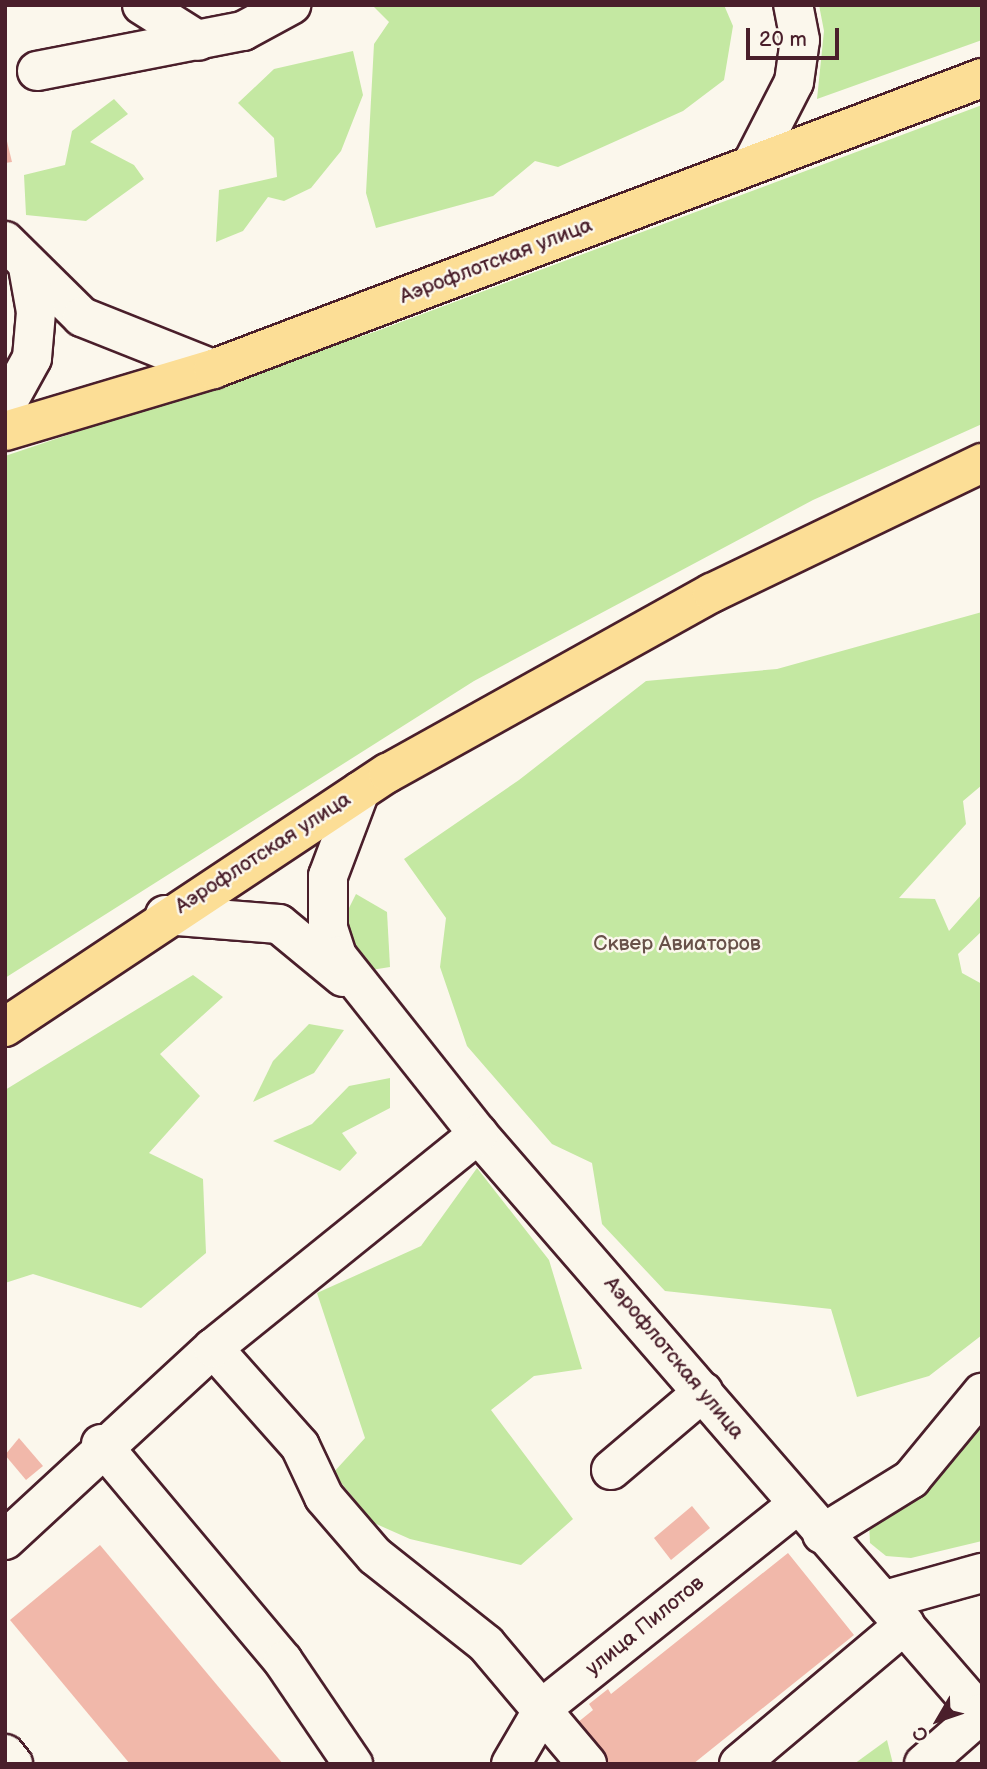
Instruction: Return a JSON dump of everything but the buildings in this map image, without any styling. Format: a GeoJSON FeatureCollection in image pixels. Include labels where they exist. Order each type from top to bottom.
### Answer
{"type":"FeatureCollection","features":[{"type":"Feature","properties":{"kind":"main road","name":"Аэрофлотская улица"},"geometry":{"type":"LineString","coordinates":[[5,431],[213,369],[982,78]]}},
{"type":"Feature","properties":{"kind":"main road","name":"Аэрофлотская улица"},"geometry":{"type":"LineString","coordinates":[[5,1027],[165,915],[360,791],[712,593],[982,463]]}},
{"type":"Feature","properties":{"kind":"street"},"geometry":{"type":"LineString","coordinates":[[142,5],[199,41]]}},
{"type":"Feature","properties":{"kind":"street"},"geometry":{"type":"LineString","coordinates":[[37,71],[243,31],[291,5]]}},
{"type":"Feature","properties":{"kind":"street"},"geometry":{"type":"LineString","coordinates":[[752,164],[794,82],[800,40],[793,5]]}},
{"type":"Feature","properties":{"kind":"street"},"geometry":{"type":"LineString","coordinates":[[17,254],[82,317],[213,369]]}},
{"type":"Feature","properties":{"kind":"street"},"geometry":{"type":"LineString","coordinates":[[5,407],[32,358],[36,312],[17,254]]}},
{"type":"Feature","properties":{"kind":"street","name":"Аэрофлотская улица"},"geometry":{"type":"LineString","coordinates":[[360,791],[328,876],[326,901],[337,956],[367,1000],[478,1134],[703,1392],[822,1534],[895,1612],[981,1714]]}},
{"type":"Feature","properties":{"kind":"street","name":"Аэрофлотская улица"},"geometry":{"type":"LineString","coordinates":[[165,915],[279,924],[367,1000]]}},
{"type":"Feature","properties":{"kind":"street"},"geometry":{"type":"LineString","coordinates":[[5,1540],[56,1490],[213,1348],[478,1134]]}},
{"type":"Feature","properties":{"kind":"street"},"geometry":{"type":"LineString","coordinates":[[213,1348],[300,1446],[324,1497],[375,1556],[486,1644],[545,1706],[587,1764]]}},
{"type":"Feature","properties":{"kind":"street"},"geometry":{"type":"LineString","coordinates":[[611,1469],[703,1392]]}},
{"type":"Feature","properties":{"kind":"street"},"geometry":{"type":"LineString","coordinates":[[822,1534],[911,1479],[982,1393]]}},
{"type":"Feature","properties":{"kind":"street"},"geometry":{"type":"LineString","coordinates":[[103,1447],[283,1661],[353,1764]]}},
{"type":"Feature","properties":{"kind":"street","name":"улица Пилотов"},"geometry":{"type":"LineString","coordinates":[[511,1764],[545,1706],[798,1504]]}},
{"type":"Feature","properties":{"kind":"street"},"geometry":{"type":"LineString","coordinates":[[740,1764],[895,1612],[982,1573]]}},
{"type":"Feature","properties":{"kind":"street"},"geometry":{"type":"LineString","coordinates":[[924,1764],[981,1714]]}},
{"type":"Feature","properties":{"kind":"street"},"geometry":{"type":"LineString","coordinates":[[5,1754],[13,1764]]}},
{"type":"Feature","properties":{"kind":"green space"},"geometry":{"type":"Polygon","coordinates":[[[372,5],[724,5],[733,26],[724,80],[683,111],[558,167],[535,161],[493,196],[376,228],[366,193],[374,44],[389,22],[372,5]]]}},
{"type":"Feature","properties":{"kind":"green space"},"geometry":{"type":"Polygon","coordinates":[[[819,5],[982,5],[982,40],[817,99],[824,31],[819,5]]]}},
{"type":"Feature","properties":{"kind":"green space"},"geometry":{"type":"Polygon","coordinates":[[[353,51],[363,95],[341,151],[311,188],[284,201],[268,197],[243,231],[216,242],[219,190],[277,177],[274,138],[238,103],[274,69],[353,51]]]}},
{"type":"Feature","properties":{"kind":"green space"},"geometry":{"type":"Polygon","coordinates":[[[114,99],[128,114],[90,142],[134,165],[144,179],[86,221],[26,215],[24,175],[65,165],[72,131],[114,99]]]}},
{"type":"Feature","properties":{"kind":"green space"},"geometry":{"type":"Polygon","coordinates":[[[982,105],[982,424],[813,500],[474,681],[5,978],[5,456],[377,331],[982,105]]]}},
{"type":"Feature","properties":{"kind":"green space","name":"Сквер Авиаторов"},"geometry":{"type":"Polygon","coordinates":[[[982,612],[982,785],[963,801],[966,824],[899,898],[935,899],[949,931],[982,894],[982,931],[958,954],[962,973],[982,984],[982,1335],[929,1376],[857,1397],[831,1309],[665,1291],[602,1224],[592,1163],[552,1144],[467,1046],[440,967],[446,918],[404,859],[519,780],[646,681],[777,669],[982,612]]]}},
{"type":"Feature","properties":{"kind":"green space"},"geometry":{"type":"Polygon","coordinates":[[[356,894],[387,912],[390,967],[365,971],[343,920],[356,894]]]}},
{"type":"Feature","properties":{"kind":"green space"},"geometry":{"type":"Polygon","coordinates":[[[193,975],[223,997],[160,1054],[200,1096],[149,1153],[203,1179],[206,1253],[141,1308],[33,1274],[5,1283],[5,1090],[193,975]]]}},
{"type":"Feature","properties":{"kind":"green space"},"geometry":{"type":"Polygon","coordinates":[[[309,1024],[344,1030],[314,1073],[253,1102],[273,1061],[309,1024]]]}},
{"type":"Feature","properties":{"kind":"green space"},"geometry":{"type":"Polygon","coordinates":[[[390,1078],[390,1108],[342,1133],[357,1153],[340,1171],[273,1141],[312,1124],[349,1086],[390,1078]]]}},
{"type":"Feature","properties":{"kind":"green space"},"geometry":{"type":"Polygon","coordinates":[[[477,1168],[549,1260],[582,1369],[534,1376],[491,1410],[573,1519],[521,1565],[410,1539],[374,1523],[333,1473],[365,1438],[317,1293],[421,1246],[477,1168]]]}},
{"type":"Feature","properties":{"kind":"green space"},"geometry":{"type":"Polygon","coordinates":[[[982,1421],[982,1541],[911,1558],[886,1556],[870,1543],[869,1521],[982,1421]]]}},
{"type":"Feature","properties":{"kind":"green space"},"geometry":{"type":"Polygon","coordinates":[[[887,1740],[893,1764],[854,1764],[887,1740]]]}}]}
